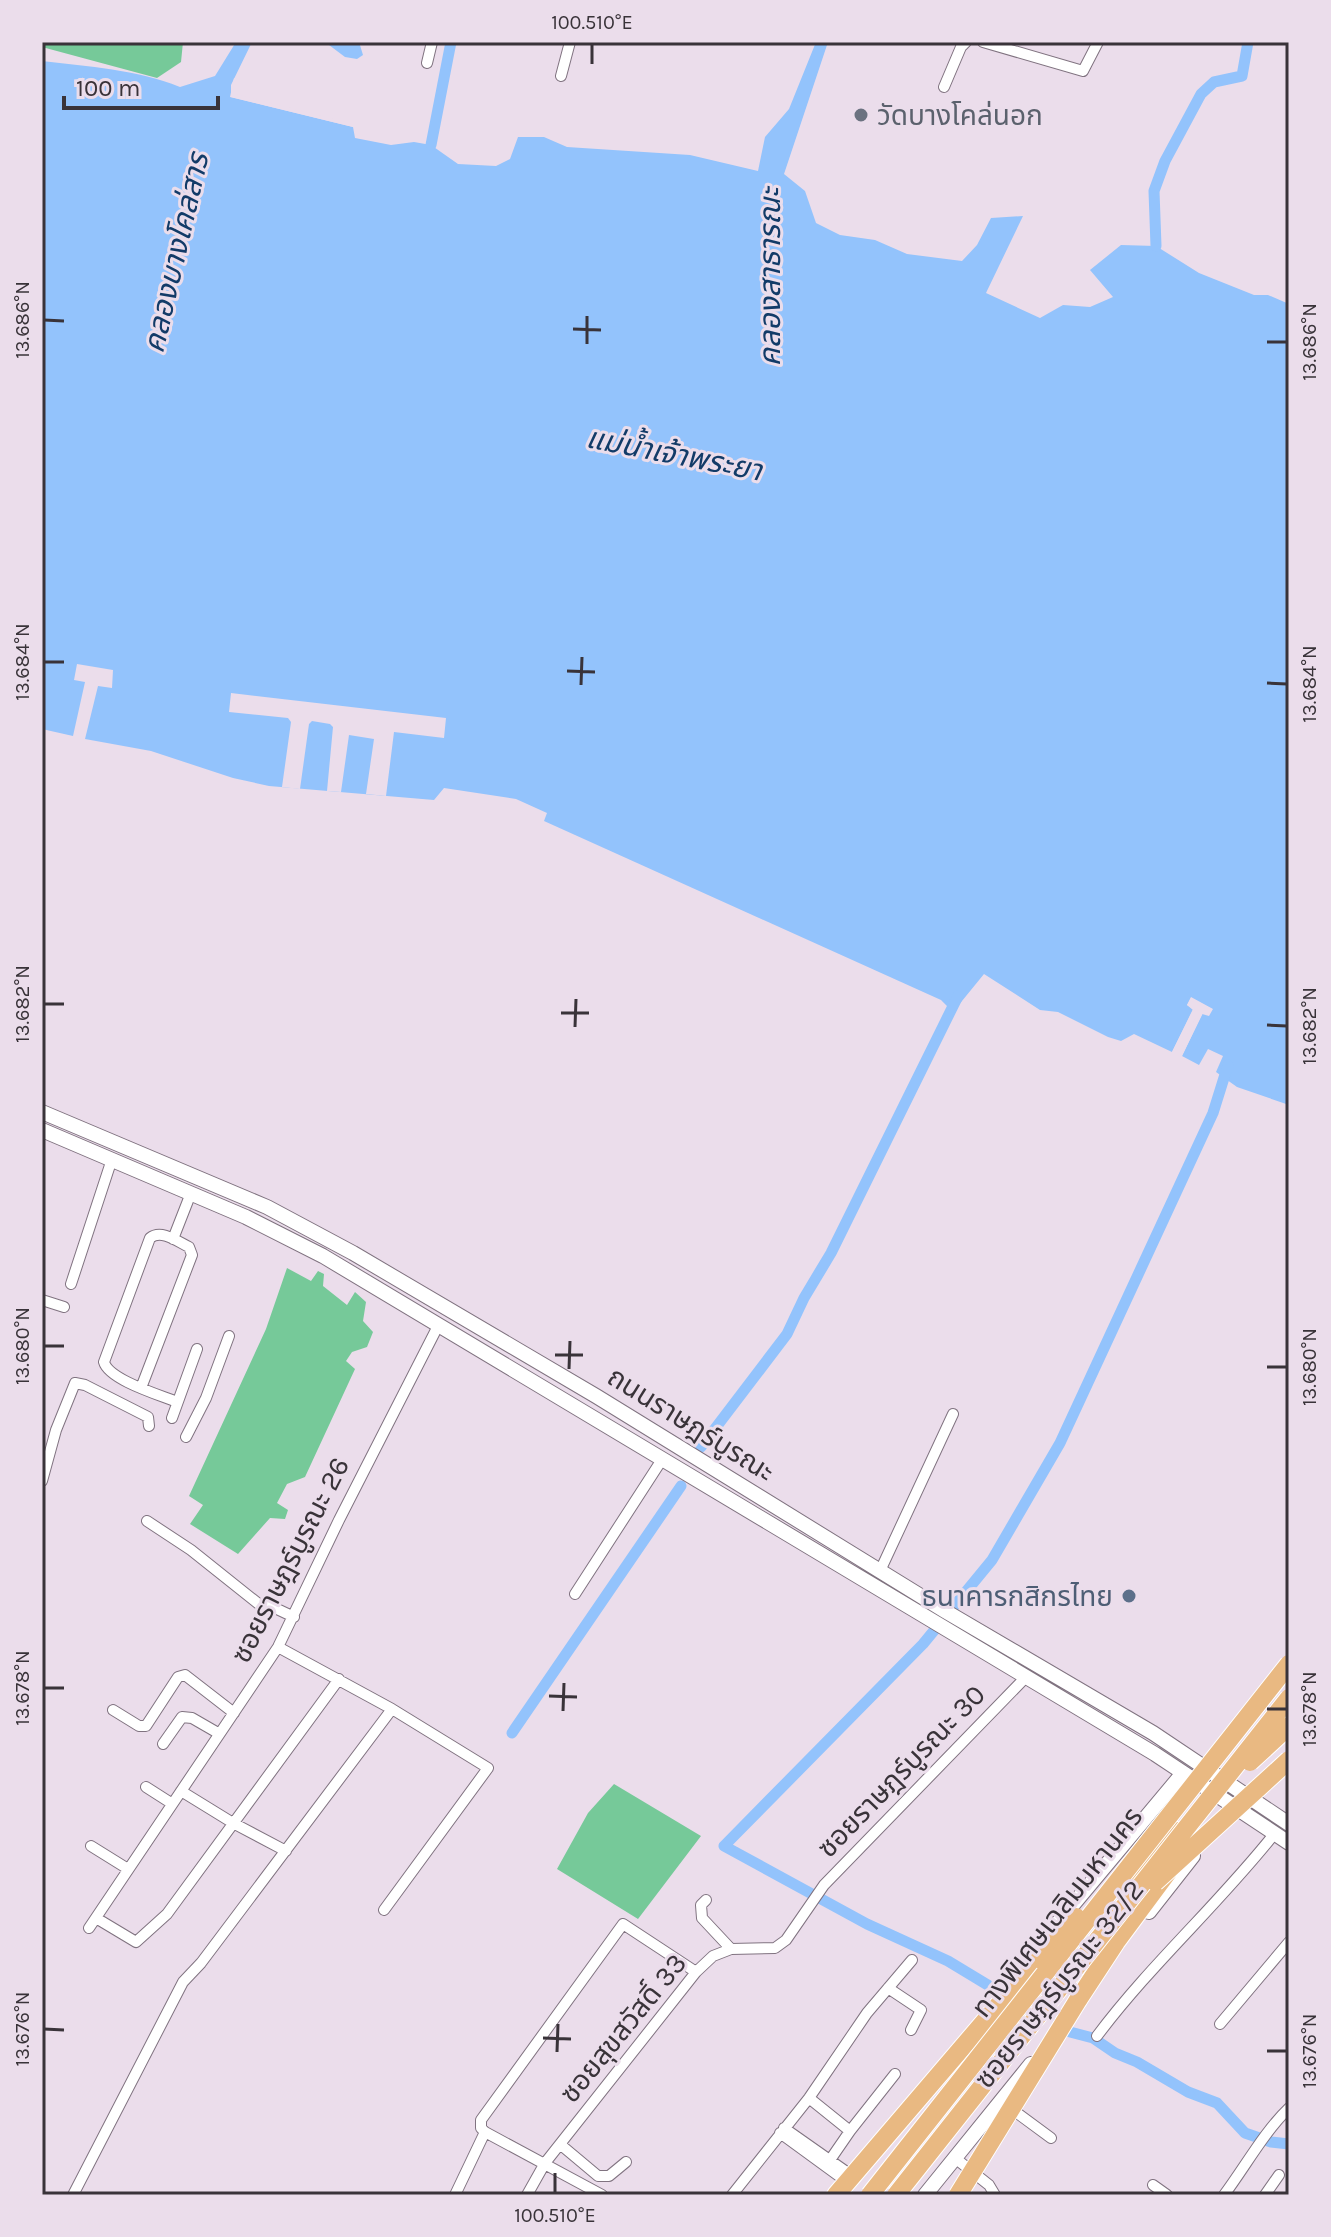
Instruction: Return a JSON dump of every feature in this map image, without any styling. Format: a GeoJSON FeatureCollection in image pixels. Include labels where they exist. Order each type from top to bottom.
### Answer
{"type":"FeatureCollection","features":[{"type":"Feature","properties":{"kind":"highway","name":"ทางพิเศษเฉลิมมหานคร"},"geometry":{"type":"LineString","coordinates":[[870,2195],[1289,1664]]}},
{"type":"Feature","properties":{"kind":"highway","name":"ทางพิเศษเฉลิมมหานคร"},"geometry":{"type":"LineString","coordinates":[[896,2195],[1289,1698]]}},
{"type":"Feature","properties":{"kind":"highway"},"geometry":{"type":"LineString","coordinates":[[1076,1935],[1129,1877],[1289,1726]]}},
{"type":"Feature","properties":{"kind":"highway"},"geometry":{"type":"LineString","coordinates":[[1091,1948],[1131,1903],[1289,1760]]}},
{"type":"Feature","properties":{"kind":"highway"},"geometry":{"type":"LineString","coordinates":[[842,2182],[1079,1913],[1183,1825]]}},
{"type":"Feature","properties":{"kind":"highway"},"geometry":{"type":"LineString","coordinates":[[958,2195],[1098,1968],[1172,1867]]}},
{"type":"Feature","properties":{"kind":"main road","name":"ถนนราษฎร์บูรณะ"},"geometry":{"type":"LineString","coordinates":[[42,1112],[230,1190],[305,1225],[596,1396],[880,1571],[1025,1678],[1183,1773],[1289,1843]]}},
{"type":"Feature","properties":{"kind":"main road","name":"ถนนราษฎร์บูรณะ"},"geometry":{"type":"LineString","coordinates":[[42,1130],[246,1217],[323,1256],[663,1458],[946,1620],[1153,1733],[1289,1824]]}},
{"type":"Feature","properties":{"kind":"main road"},"geometry":{"type":"LineString","coordinates":[[828,2195],[1183,1773]]}},
{"type":"Feature","properties":{"kind":"main road","name":"ซอยราษฎร์บูรณะ 32/2"},"geometry":{"type":"LineString","coordinates":[[925,2195],[1232,1805]]}},
{"type":"Feature","properties":{"kind":"street"},"geometry":{"type":"LineString","coordinates":[[427,63],[432,42]]}},
{"type":"Feature","properties":{"kind":"street"},"geometry":{"type":"LineString","coordinates":[[561,76],[570,42]]}},
{"type":"Feature","properties":{"kind":"street"},"geometry":{"type":"LineString","coordinates":[[944,87],[966,42]]}},
{"type":"Feature","properties":{"kind":"street"},"geometry":{"type":"LineString","coordinates":[[983,42],[1083,71],[1098,42]]}},
{"type":"Feature","properties":{"kind":"street"},"geometry":{"type":"LineString","coordinates":[[71,1284],[112,1159]]}},
{"type":"Feature","properties":{"kind":"street"},"geometry":{"type":"LineString","coordinates":[[173,1239],[191,1193]]}},
{"type":"Feature","properties":{"kind":"street"},"geometry":{"type":"LineString","coordinates":[[141,1388],[192,1255],[189,1247],[155,1234],[150,1238],[104,1362],[108,1370],[141,1388],[177,1402]]}},
{"type":"Feature","properties":{"kind":"street"},"geometry":{"type":"LineString","coordinates":[[42,1300],[64,1307]]}},
{"type":"Feature","properties":{"kind":"street","name":"ซอยราษฎร์บูรณะ 26"},"geometry":{"type":"LineString","coordinates":[[89,1928],[278,1647],[439,1324]]}},
{"type":"Feature","properties":{"kind":"street"},"geometry":{"type":"LineString","coordinates":[[186,1437],[206,1398],[229,1336]]}},
{"type":"Feature","properties":{"kind":"street"},"geometry":{"type":"LineString","coordinates":[[172,1418],[197,1349]]}},
{"type":"Feature","properties":{"kind":"street"},"geometry":{"type":"LineString","coordinates":[[42,1481],[56,1430],[73,1386],[77,1383],[148,1417],[149,1426]]}},
{"type":"Feature","properties":{"kind":"street"},"geometry":{"type":"LineString","coordinates":[[880,1571],[953,1414]]}},
{"type":"Feature","properties":{"kind":"street"},"geometry":{"type":"LineString","coordinates":[[42,1426],[56,1430]]}},
{"type":"Feature","properties":{"kind":"street"},"geometry":{"type":"LineString","coordinates":[[575,1594],[663,1458]]}},
{"type":"Feature","properties":{"kind":"street"},"geometry":{"type":"LineString","coordinates":[[147,1521],[212,1565],[260,1605],[294,1617]]}},
{"type":"Feature","properties":{"kind":"street"},"geometry":{"type":"LineString","coordinates":[[278,1647],[392,1709],[488,1768],[384,1910]]}},
{"type":"Feature","properties":{"kind":"street"},"geometry":{"type":"LineString","coordinates":[[113,1710],[139,1726],[146,1726],[178,1677],[185,1675],[234,1713]]}},
{"type":"Feature","properties":{"kind":"street","name":"ซอยราษฎร์บูรณะ 30"},"geometry":{"type":"LineString","coordinates":[[731,1949],[775,1948],[786,1940],[824,1885],[1025,1678]]}},
{"type":"Feature","properties":{"kind":"street"},"geometry":{"type":"LineString","coordinates":[[96,1918],[132,1941],[139,1940],[167,1914],[339,1679]]}},
{"type":"Feature","properties":{"kind":"street"},"geometry":{"type":"LineString","coordinates":[[73,2195],[183,1982],[201,1963],[392,1709]]}},
{"type":"Feature","properties":{"kind":"street"},"geometry":{"type":"LineString","coordinates":[[163,1744],[182,1717],[192,1718],[218,1733]]}},
{"type":"Feature","properties":{"kind":"street"},"geometry":{"type":"LineString","coordinates":[[146,1787],[171,1803]]}},
{"type":"Feature","properties":{"kind":"street"},"geometry":{"type":"LineString","coordinates":[[181,1791],[286,1851]]}},
{"type":"Feature","properties":{"kind":"street"},"geometry":{"type":"LineString","coordinates":[[1097,2036],[1119,2006],[1225,1893],[1275,1833]]}},
{"type":"Feature","properties":{"kind":"street"},"geometry":{"type":"LineString","coordinates":[[91,1846],[128,1869]]}},
{"type":"Feature","properties":{"kind":"street"},"geometry":{"type":"LineString","coordinates":[[706,1900],[701,1905],[702,1918],[731,1949]]}},
{"type":"Feature","properties":{"kind":"street"},"geometry":{"type":"LineString","coordinates":[[602,2195],[485,2132],[481,2128],[481,2120],[623,1924],[696,1972]]}},
{"type":"Feature","properties":{"kind":"street"},"geometry":{"type":"LineString","coordinates":[[1220,2024],[1289,1942]]}},
{"type":"Feature","properties":{"kind":"street","name":"ซอยสุขสวัสดิ์ 33"},"geometry":{"type":"LineString","coordinates":[[527,2195],[545,2163],[696,1972],[713,1956],[731,1949]]}},
{"type":"Feature","properties":{"kind":"street"},"geometry":{"type":"LineString","coordinates":[[732,2195],[912,1960]]}},
{"type":"Feature","properties":{"kind":"street"},"geometry":{"type":"LineString","coordinates":[[888,1988],[921,2010],[911,2030]]}},
{"type":"Feature","properties":{"kind":"street"},"geometry":{"type":"LineString","coordinates":[[830,2160],[895,2074]]}},
{"type":"Feature","properties":{"kind":"street"},"geometry":{"type":"LineString","coordinates":[[809,2098],[850,2131]]}},
{"type":"Feature","properties":{"kind":"street"},"geometry":{"type":"LineString","coordinates":[[1001,2101],[1051,2138]]}},
{"type":"Feature","properties":{"kind":"street"},"geometry":{"type":"LineString","coordinates":[[1224,2195],[1289,2108]]}},
{"type":"Feature","properties":{"kind":"street"},"geometry":{"type":"LineString","coordinates":[[782,2130],[842,2182]]}},
{"type":"Feature","properties":{"kind":"street"},"geometry":{"type":"LineString","coordinates":[[782,2130],[830,2160],[842,2182]]}},
{"type":"Feature","properties":{"kind":"street"},"geometry":{"type":"LineString","coordinates":[[455,2195],[485,2132]]}},
{"type":"Feature","properties":{"kind":"street"},"geometry":{"type":"LineString","coordinates":[[561,2145],[598,2176],[609,2176],[626,2162]]}},
{"type":"Feature","properties":{"kind":"street"},"geometry":{"type":"LineString","coordinates":[[955,2158],[989,2185],[995,2195]]}},
{"type":"Feature","properties":{"kind":"street"},"geometry":{"type":"LineString","coordinates":[[1265,2195],[1279,2175]]}},
{"type":"Feature","properties":{"kind":"street"},"geometry":{"type":"LineString","coordinates":[[1153,2185],[1167,2195]]}},
{"type":"Feature","properties":{"kind":"green space"},"geometry":{"type":"Polygon","coordinates":[[[42,42],[183,42],[181,62],[157,78],[42,47],[42,42]]]}},
{"type":"Feature","properties":{"kind":"green space"},"geometry":{"type":"Polygon","coordinates":[[[287,1268],[311,1281],[318,1271],[324,1274],[323,1286],[347,1305],[355,1292],[366,1302],[363,1321],[373,1332],[367,1347],[352,1352],[346,1361],[355,1369],[305,1477],[287,1484],[277,1503],[288,1510],[285,1519],[270,1518],[238,1554],[190,1524],[203,1505],[189,1496],[266,1329],[287,1268]]]}},
{"type":"Feature","properties":{"kind":"green space"},"geometry":{"type":"Polygon","coordinates":[[[614,1784],[701,1836],[638,1919],[557,1869],[588,1813],[614,1784]]]}},
{"type":"Feature","properties":{"kind":"water"},"geometry":{"type":"Polygon","coordinates":[[[236,42],[252,42],[231,85],[231,97],[353,127],[355,138],[391,145],[414,142],[431,145],[458,164],[496,166],[510,159],[518,137],[544,137],[567,147],[690,155],[758,171],[765,137],[789,109],[816,42],[828,42],[784,174],[805,191],[816,223],[840,235],[875,240],[907,254],[962,261],[977,245],[991,218],[1023,216],[986,293],[1040,318],[1063,305],[1090,307],[1113,297],[1090,270],[1121,245],[1156,246],[1199,273],[1254,295],[1268,295],[1289,304],[1289,1105],[1237,1087],[1216,1072],[1223,1056],[1208,1049],[1199,1065],[1182,1056],[1203,1013],[1212,1009],[1191,998],[1187,1005],[1193,1009],[1172,1052],[1134,1034],[1121,1041],[1058,1012],[1040,1010],[984,974],[953,1012],[941,1000],[544,821],[547,813],[516,799],[444,788],[434,800],[269,786],[233,778],[151,751],[85,739],[98,686],[112,688],[113,670],[77,664],[74,680],[85,682],[73,736],[42,729],[42,61],[129,72],[180,87],[215,76],[236,42]]]}},
{"type":"Feature","properties":{"kind":"water"},"geometry":{"type":"Polygon","coordinates":[[[325,42],[359,42],[363,55],[357,59],[345,57],[325,42]]]}},
{"type":"Feature","properties":{"kind":"pier"},"geometry":{"type":"Polygon","coordinates":[[[234,78],[238,79],[235,94],[354,124],[353,127],[230,97],[234,78]]]}},
{"type":"Feature","properties":{"kind":"pier"},"geometry":{"type":"Polygon","coordinates":[[[231,693],[446,718],[444,738],[394,732],[386,796],[366,794],[374,739],[349,735],[341,792],[327,791],[333,727],[312,721],[309,724],[300,789],[282,787],[291,722],[288,718],[229,712],[231,693]]]}},
{"type":"Feature","properties":{"kind":"pier"},"geometry":{"type":"Polygon","coordinates":[[[1191,997],[1213,1009],[1209,1016],[1202,1014],[1182,1056],[1178,1054],[1199,1011],[1207,1010],[1193,1003],[1197,1011],[1176,1053],[1172,1052],[1193,1010],[1187,1005],[1191,997]]]}},
{"type":"Feature","properties":{"kind":"waterway"},"geometry":{"type":"LineString","coordinates":[[431,145],[451,42]]}},
{"type":"Feature","properties":{"kind":"waterway"},"geometry":{"type":"LineString","coordinates":[[1156,246],[1154,191],[1165,161],[1201,94],[1214,82],[1242,76],[1248,42]]}},
{"type":"Feature","properties":{"kind":"waterway"},"geometry":{"type":"LineString","coordinates":[[701,1447],[787,1334],[831,1253],[958,996]]}},
{"type":"Feature","properties":{"kind":"waterway"},"geometry":{"type":"LineString","coordinates":[[991,1987],[948,1961],[867,1924],[724,1846],[923,1644],[992,1560],[1060,1443],[1213,1113],[1228,1065]]}},
{"type":"Feature","properties":{"kind":"waterway"},"geometry":{"type":"LineString","coordinates":[[512,1733],[681,1486]]}},
{"type":"Feature","properties":{"kind":"waterway"},"geometry":{"type":"LineString","coordinates":[[1070,2032],[1093,2038],[1188,2092],[1217,2103],[1245,2133],[1271,2142],[1289,2144]]}},
{"type":"Feature","properties":{"kind":"place","name":"วัดบางโคล่นอก"},"geometry":{"type":"Point","coordinates":[861,115]}},
{"type":"Feature","properties":{"kind":"place","name":"ธนาคารกสิกรไทย"},"geometry":{"type":"Point","coordinates":[1129,1596]}},
{"type":"Feature","properties":{"kind":"water label","name":"คลองบางโคล่สาร"},"geometry":{"type":"Point","coordinates":[176,253]}},
{"type":"Feature","properties":{"kind":"water label","name":"คลองสาธารณะ"},"geometry":{"type":"Point","coordinates":[770,277]}},
{"type":"Feature","properties":{"kind":"water label","name":"แม่น้ำเจ้าพระยา"},"geometry":{"type":"Point","coordinates":[674,454]}}]}
